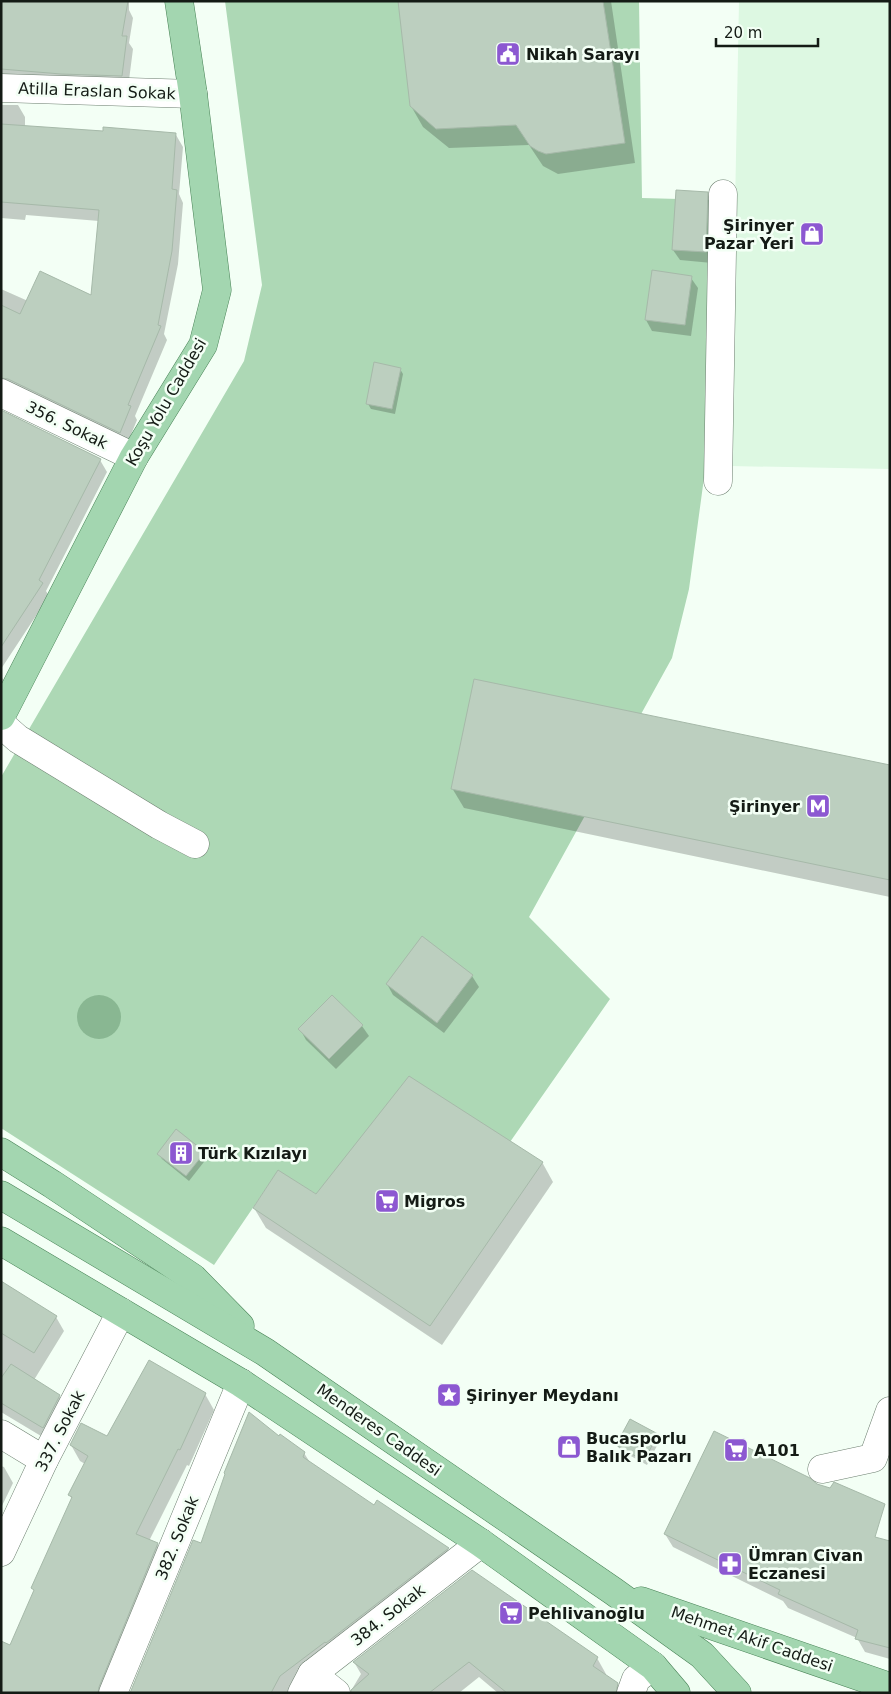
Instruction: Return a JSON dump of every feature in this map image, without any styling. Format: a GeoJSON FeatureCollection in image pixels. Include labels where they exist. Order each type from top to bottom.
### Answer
{"type":"FeatureCollection","features":[{"type":"Feature","properties":{"kind":"main road","name":"Koşu Yolu Caddesi"},"geometry":{"type":"LineString","coordinates":[[1,716],[134,457],[203,345],[217,290],[193,94],[179,1]]}},
{"type":"Feature","properties":{"kind":"main road"},"geometry":{"type":"LineString","coordinates":[[1,1152],[193,1278],[265,1352]]}},
{"type":"Feature","properties":{"kind":"main road","name":"Menderes Caddesi"},"geometry":{"type":"LineString","coordinates":[[1,1195],[265,1352],[613,1591],[702,1655],[737,1693]]}},
{"type":"Feature","properties":{"kind":"main road"},"geometry":{"type":"LineString","coordinates":[[1,1241],[241,1383],[481,1543],[652,1666],[676,1693]]}},
{"type":"Feature","properties":{"kind":"main road","name":"Mehmet Akif Caddesi"},"geometry":{"type":"LineString","coordinates":[[613,1591],[890,1687]]}},
{"type":"Feature","properties":{"kind":"street","name":"Atilla Eraslan Sokak"},"geometry":{"type":"LineString","coordinates":[[1,88],[193,94]]}},
{"type":"Feature","properties":{"kind":"street"},"geometry":{"type":"LineString","coordinates":[[718,481],[723,194]]}},
{"type":"Feature","properties":{"kind":"street","name":"356. Sokak"},"geometry":{"type":"LineString","coordinates":[[1,393],[134,457]]}},
{"type":"Feature","properties":{"kind":"street"},"geometry":{"type":"LineString","coordinates":[[1,724],[18,739],[150,820],[195,844]]}},
{"type":"Feature","properties":{"kind":"street","name":"337. Sokak"},"geometry":{"type":"LineString","coordinates":[[1,1552],[44,1460],[121,1312]]}},
{"type":"Feature","properties":{"kind":"street","name":"382. Sokak"},"geometry":{"type":"LineString","coordinates":[[113,1693],[241,1383]]}},
{"type":"Feature","properties":{"kind":"street"},"geometry":{"type":"LineString","coordinates":[[822,1469],[873,1458],[890,1411]]}},
{"type":"Feature","properties":{"kind":"street"},"geometry":{"type":"LineString","coordinates":[[1,1434],[44,1460]]}},
{"type":"Feature","properties":{"kind":"street","name":"384. Sokak"},"geometry":{"type":"LineString","coordinates":[[307,1684],[481,1543]]}},
{"type":"Feature","properties":{"kind":"street"},"geometry":{"type":"LineString","coordinates":[[631,1693],[636,1679],[652,1666]]}},
{"type":"Feature","properties":{"kind":"street"},"geometry":{"type":"LineString","coordinates":[[307,1684],[336,1693]]}},
{"type":"Feature","properties":{"kind":"shaded area"},"geometry":{"type":"Polygon","coordinates":[[[225,1],[639,1],[642,198],[716,200],[706,463],[689,589],[672,658],[529,917],[610,999],[510,1142],[316,1194],[278,1171],[214,1265],[1,1128],[1,777],[244,361],[262,285],[225,1]]]}},
{"type":"Feature","properties":{"kind":"shaded area","name":"Şirinyer Pazar Yeri"},"geometry":{"type":"Polygon","coordinates":[[[739,1],[890,1],[890,469],[730,466],[739,1]]]}},
{"type":"Feature","properties":{"kind":"shaded area"},"geometry":{"type":"Polygon","coordinates":[[[103,995],[115,1001],[120,1008],[120,1026],[115,1033],[108,1038],[95,1039],[87,1036],[80,1029],[77,1013],[80,1005],[87,998],[103,995]]]}},
{"type":"Feature","properties":{"kind":"building"},"geometry":{"type":"Polygon","coordinates":[[[1,1],[128,1],[122,36],[127,36],[122,76],[61,74],[1,69],[1,1]]]}},
{"type":"Feature","properties":{"kind":"building","name":"Nikah Sarayı"},"geometry":{"type":"Polygon","coordinates":[[[398,1],[603,1],[625,143],[546,154],[530,146],[516,125],[436,129],[410,106],[398,1]]]}},
{"type":"Feature","properties":{"kind":"building"},"geometry":{"type":"Polygon","coordinates":[[[1,124],[103,131],[103,127],[176,133],[172,189],[177,190],[172,251],[158,325],[161,326],[128,405],[131,406],[120,433],[8,379],[1,378],[1,305],[20,314],[40,271],[91,295],[99,210],[1,202],[1,124]]]}},
{"type":"Feature","properties":{"kind":"building"},"geometry":{"type":"Polygon","coordinates":[[[676,190],[708,192],[706,252],[672,250],[676,190]]]}},
{"type":"Feature","properties":{"kind":"building"},"geometry":{"type":"Polygon","coordinates":[[[652,270],[692,276],[685,325],[645,320],[652,270]]]}},
{"type":"Feature","properties":{"kind":"building"},"geometry":{"type":"Polygon","coordinates":[[[374,362],[401,368],[392,409],[366,404],[374,362]]]}},
{"type":"Feature","properties":{"kind":"building"},"geometry":{"type":"Polygon","coordinates":[[[1,410],[101,459],[39,580],[43,583],[1,647],[1,410]]]}},
{"type":"Feature","properties":{"kind":"building"},"geometry":{"type":"Polygon","coordinates":[[[474,679],[890,765],[890,880],[451,789],[474,679]]]}},
{"type":"Feature","properties":{"kind":"building"},"geometry":{"type":"Polygon","coordinates":[[[422,936],[473,975],[437,1023],[386,984],[422,936]]]}},
{"type":"Feature","properties":{"kind":"building"},"geometry":{"type":"Polygon","coordinates":[[[332,995],[363,1025],[329,1059],[298,1029],[332,995]]]}},
{"type":"Feature","properties":{"kind":"building","name":"Migros"},"geometry":{"type":"Polygon","coordinates":[[[409,1076],[543,1162],[430,1326],[253,1208],[278,1170],[316,1194],[409,1076]]]}},
{"type":"Feature","properties":{"kind":"building","name":"Türk Kızılayı"},"geometry":{"type":"Polygon","coordinates":[[[176,1129],[205,1152],[186,1176],[157,1154],[176,1129]]]}},
{"type":"Feature","properties":{"kind":"building"},"geometry":{"type":"Polygon","coordinates":[[[1,1281],[57,1316],[34,1353],[1,1333],[1,1281]]]}},
{"type":"Feature","properties":{"kind":"building"},"geometry":{"type":"Polygon","coordinates":[[[149,1360],[206,1393],[180,1450],[178,1449],[136,1534],[158,1543],[98,1693],[1,1693],[1,1641],[10,1645],[34,1590],[31,1588],[72,1497],[68,1495],[88,1456],[70,1445],[81,1423],[107,1436],[149,1360]]]}},
{"type":"Feature","properties":{"kind":"building"},"geometry":{"type":"Polygon","coordinates":[[[11,1364],[60,1395],[43,1428],[1,1403],[1,1378],[11,1364]]]}},
{"type":"Feature","properties":{"kind":"building"},"geometry":{"type":"Polygon","coordinates":[[[249,1412],[279,1436],[280,1434],[305,1452],[303,1457],[374,1505],[377,1500],[449,1548],[280,1676],[271,1693],[130,1693],[193,1540],[201,1543],[224,1473],[249,1412]]]}},
{"type":"Feature","properties":{"kind":"building"},"geometry":{"type":"Polygon","coordinates":[[[630,1419],[658,1434],[644,1461],[616,1445],[630,1419]]]}},
{"type":"Feature","properties":{"kind":"building"},"geometry":{"type":"Polygon","coordinates":[[[714,1431],[810,1478],[817,1484],[830,1488],[834,1482],[885,1504],[875,1537],[890,1541],[890,1648],[855,1639],[858,1630],[778,1594],[780,1590],[664,1534],[714,1431]]]}},
{"type":"Feature","properties":{"kind":"building"},"geometry":{"type":"Polygon","coordinates":[[[472,1570],[598,1657],[593,1666],[618,1683],[616,1693],[507,1693],[469,1662],[429,1693],[351,1693],[351,1690],[369,1674],[353,1662],[472,1570]]]}},
{"type":"Feature","properties":{"kind":"place","name":"Nikah Sarayı"},"geometry":{"type":"Point","coordinates":[508,54]}},
{"type":"Feature","properties":{"kind":"place","name":"Şirinyer Pazar Yeri"},"geometry":{"type":"Point","coordinates":[812,234]}},
{"type":"Feature","properties":{"kind":"place","name":"Şirinyer"},"geometry":{"type":"Point","coordinates":[818,806]}},
{"type":"Feature","properties":{"kind":"place","name":"Türk Kızılayı"},"geometry":{"type":"Point","coordinates":[181,1153]}},
{"type":"Feature","properties":{"kind":"place","name":"Migros"},"geometry":{"type":"Point","coordinates":[387,1201]}},
{"type":"Feature","properties":{"kind":"place","name":"Şirinyer Meydanı"},"geometry":{"type":"Point","coordinates":[449,1395]}},
{"type":"Feature","properties":{"kind":"place","name":"Bucasporlu Balık Pazarı"},"geometry":{"type":"Point","coordinates":[569,1447]}},
{"type":"Feature","properties":{"kind":"place","name":"A101"},"geometry":{"type":"Point","coordinates":[736,1450]}},
{"type":"Feature","properties":{"kind":"place","name":"Ümran Civan Eczanesi"},"geometry":{"type":"Point","coordinates":[730,1564]}},
{"type":"Feature","properties":{"kind":"place","name":"Pehlivanoğlu"},"geometry":{"type":"Point","coordinates":[511,1613]}}]}
